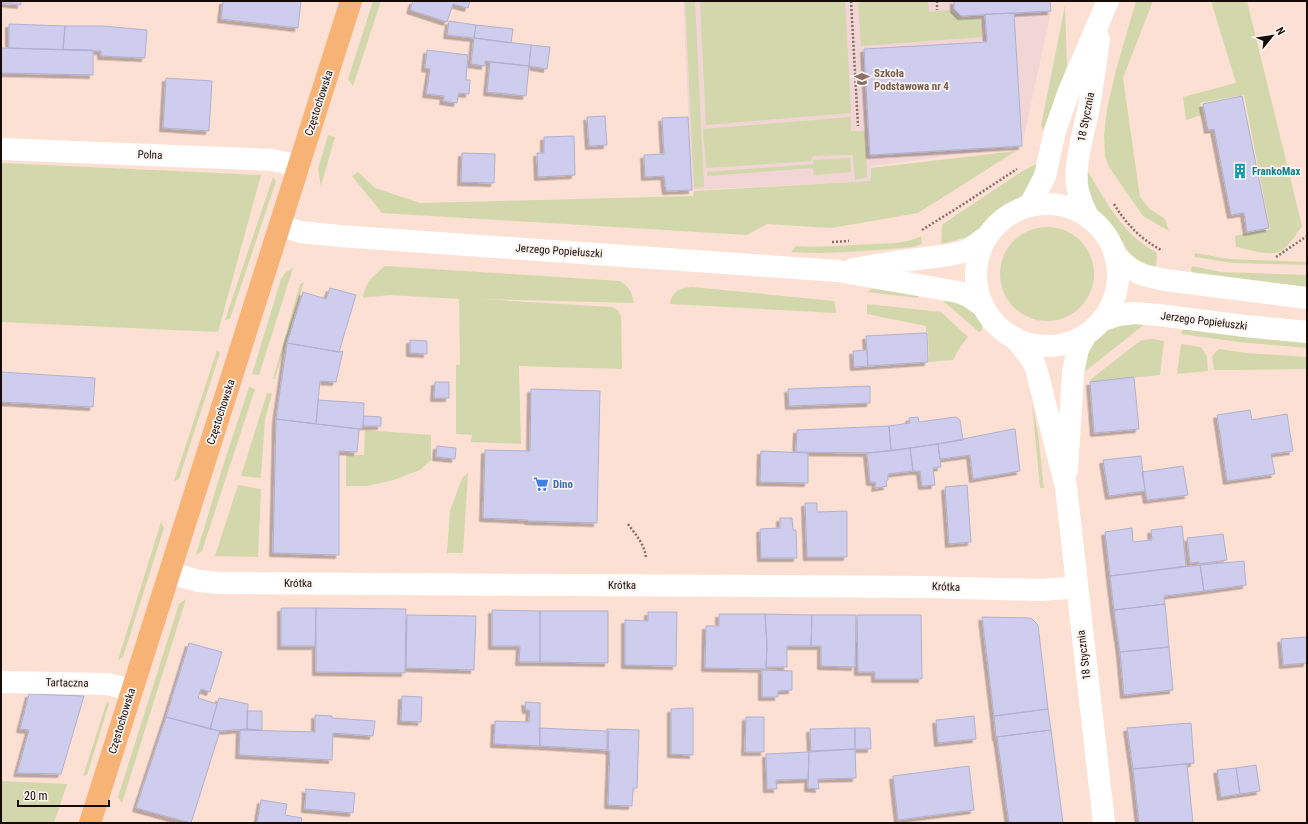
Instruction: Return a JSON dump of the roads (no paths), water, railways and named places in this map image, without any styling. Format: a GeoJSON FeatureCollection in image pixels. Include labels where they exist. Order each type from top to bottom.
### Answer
{"type":"FeatureCollection","features":[{"type":"Feature","properties":{"kind":"main road","name":"Częstochowska"},"geometry":{"type":"LineString","coordinates":[[90,823],[352,1]]}},
{"type":"Feature","properties":{"kind":"main road","name":"18 Stycznia"},"geometry":{"type":"LineString","coordinates":[[1030,206],[1045,176],[1055,132],[1068,91],[1101,6]]}},
{"type":"Feature","properties":{"kind":"main road","name":"18 Stycznia"},"geometry":{"type":"LineString","coordinates":[[1088,216],[1079,197],[1076,184],[1079,154],[1089,105],[1101,6]]}},
{"type":"Feature","properties":{"kind":"main road","name":"Polna"},"geometry":{"type":"LineString","coordinates":[[1,149],[272,160],[299,166]]}},
{"type":"Feature","properties":{"kind":"main road"},"geometry":{"type":"LineString","coordinates":[[1042,203],[1067,206],[1088,216],[1105,235],[1115,256],[1117,281],[1114,299],[1110,309],[1103,320],[1085,336],[1067,344],[1042,346],[1029,344],[1015,338],[998,324],[984,308],[977,291],[974,278],[976,265],[979,252],[986,237],[1013,214],[1030,206],[1042,203]]}},
{"type":"Feature","properties":{"kind":"main road","name":"Jerzego Popiełuszki"},"geometry":{"type":"LineString","coordinates":[[280,226],[301,232],[331,235],[838,271],[958,292],[968,296],[984,308]]}},
{"type":"Feature","properties":{"kind":"main road","name":"Jerzego Popiełuszki"},"geometry":{"type":"LineString","coordinates":[[838,271],[949,255],[971,248],[986,237]]}},
{"type":"Feature","properties":{"kind":"main road"},"geometry":{"type":"LineString","coordinates":[[1115,256],[1131,269],[1143,275],[1165,280],[1307,298]]}},
{"type":"Feature","properties":{"kind":"main road","name":"Jerzego Popiełuszki"},"geometry":{"type":"LineString","coordinates":[[1103,320],[1118,315],[1134,313],[1307,332]]}},
{"type":"Feature","properties":{"kind":"main road","name":"18 Stycznia"},"geometry":{"type":"LineString","coordinates":[[1066,487],[1073,373],[1078,349],[1085,336]]}},
{"type":"Feature","properties":{"kind":"main road","name":"18 Stycznia"},"geometry":{"type":"LineString","coordinates":[[1015,338],[1032,360],[1036,368],[1066,487],[1076,587],[1104,823]]}},
{"type":"Feature","properties":{"kind":"main road","name":"Krótka"},"geometry":{"type":"LineString","coordinates":[[169,573],[199,581],[220,583],[915,586],[1042,590],[1076,587]]}},
{"type":"Feature","properties":{"kind":"main road","name":"Tartaczna"},"geometry":{"type":"LineString","coordinates":[[1,682],[106,684],[132,690]]}},
{"type":"Feature","properties":{"kind":"place","name":"Szkoła Podstawowa nr 4"},"geometry":{"type":"Point","coordinates":[862,79]}},
{"type":"Feature","properties":{"kind":"place","name":"FrankoMax"},"geometry":{"type":"Point","coordinates":[1240,171]}},
{"type":"Feature","properties":{"kind":"place","name":"Dino"},"geometry":{"type":"Point","coordinates":[541,484]}}]}
